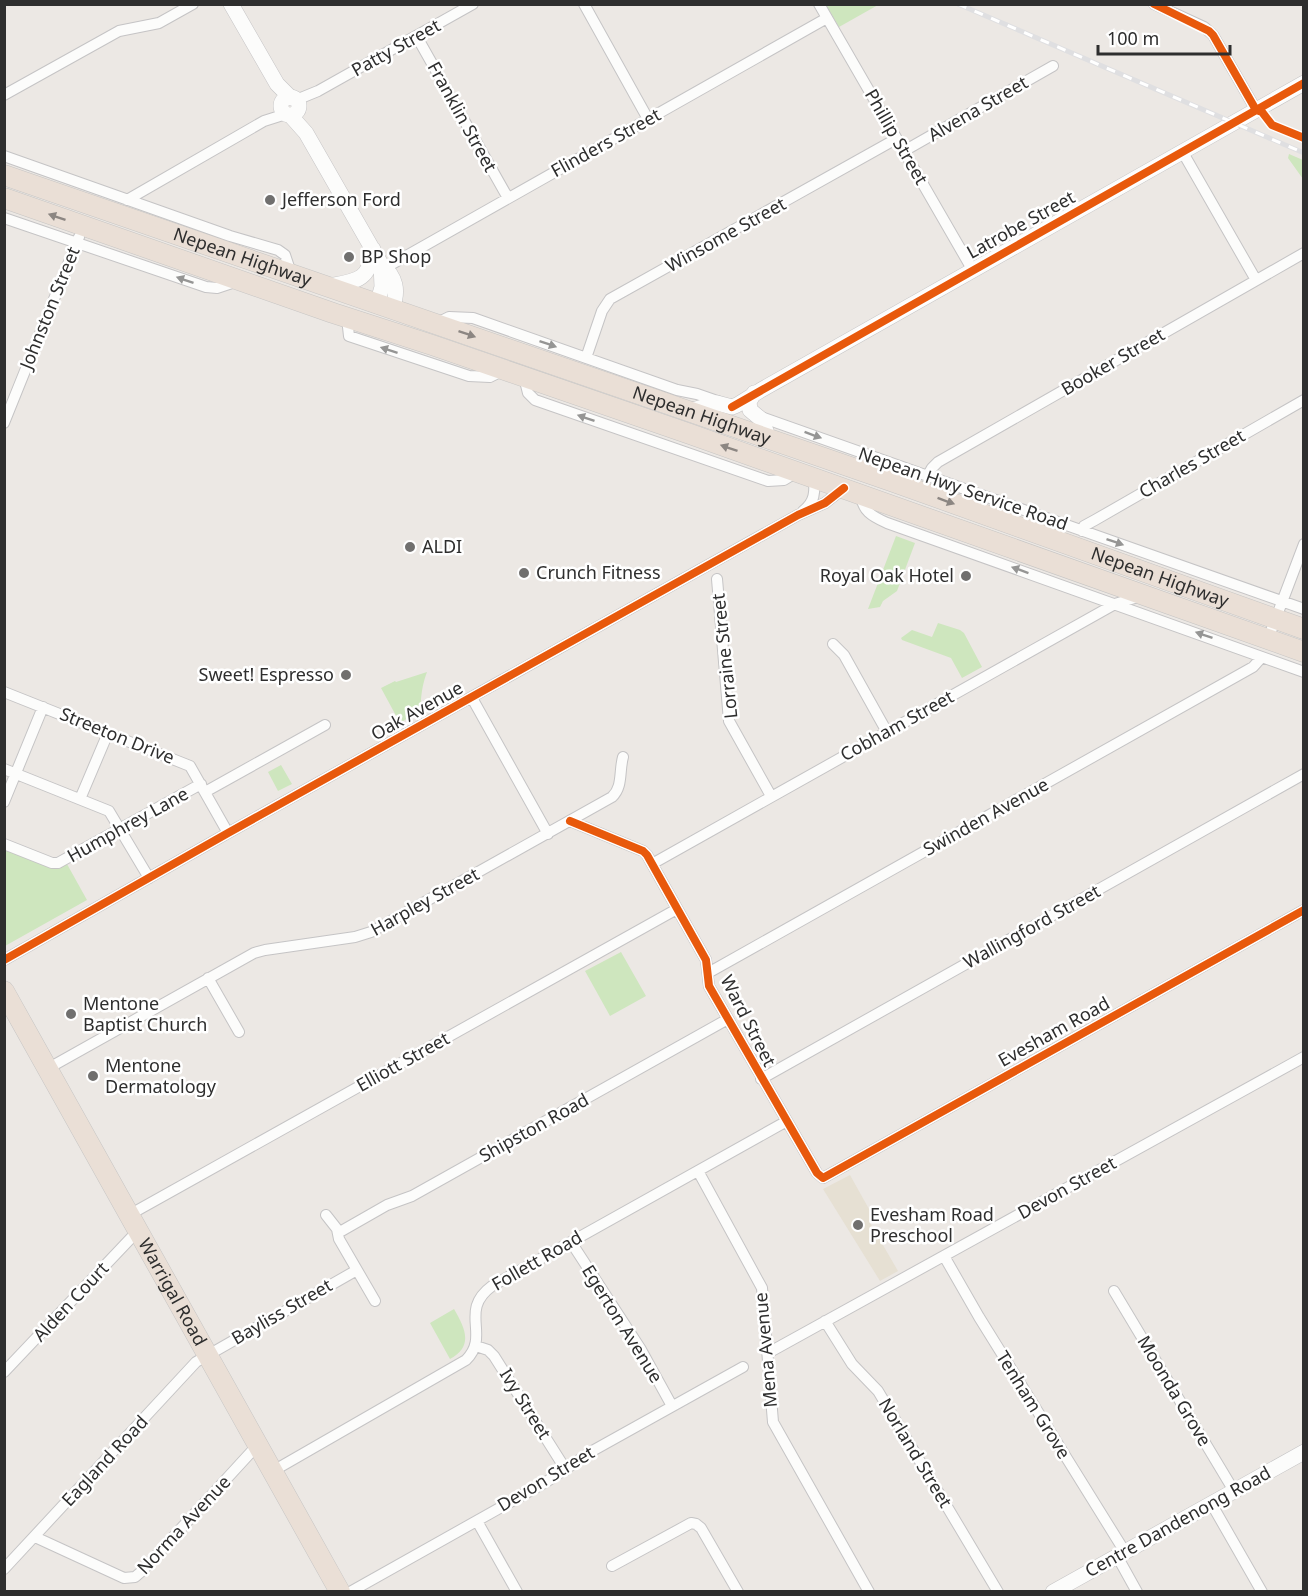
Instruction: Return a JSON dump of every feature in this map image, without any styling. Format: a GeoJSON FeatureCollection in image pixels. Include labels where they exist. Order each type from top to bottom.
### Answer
{"type":"FeatureCollection","features":[{"type":"Feature","properties":{"kind":"highway","name":"Nepean Highway"},"geometry":{"type":"LineString","coordinates":[[4,175],[891,481],[1279,610],[1304,629]]}},
{"type":"Feature","properties":{"kind":"highway","name":"Nepean Highway"},"geometry":{"type":"LineString","coordinates":[[4,198],[80,234],[241,281],[504,369],[1230,625],[1263,651],[1304,652]]}},
{"type":"Feature","properties":{"kind":"highway"},"geometry":{"type":"LineString","coordinates":[[278,294],[289,272]]}},
{"type":"Feature","properties":{"kind":"highway"},"geometry":{"type":"LineString","coordinates":[[381,328],[385,306]]}},
{"type":"Feature","properties":{"kind":"highway"},"geometry":{"type":"LineString","coordinates":[[556,388],[563,368]]}},
{"type":"Feature","properties":{"kind":"highway"},"geometry":{"type":"LineString","coordinates":[[884,502],[891,481]]}},
{"type":"Feature","properties":{"kind":"highway","name":"Warrigal Road"},"geometry":{"type":"LineString","coordinates":[[4,991],[340,1592]]}},
{"type":"Feature","properties":{"kind":"street"},"geometry":{"type":"LineString","coordinates":[[4,95],[119,31],[159,22],[193,4]]}},
{"type":"Feature","properties":{"kind":"street"},"geometry":{"type":"LineString","coordinates":[[231,4],[383,266],[381,287],[385,306]]}},
{"type":"Feature","properties":{"kind":"street","name":"Patty Street"},"geometry":{"type":"LineString","coordinates":[[125,199],[473,4]]}},
{"type":"Feature","properties":{"kind":"street"},"geometry":{"type":"LineString","coordinates":[[584,4],[648,119]]}},
{"type":"Feature","properties":{"kind":"street","name":"Phillip Street"},"geometry":{"type":"LineString","coordinates":[[819,4],[972,269]]}},
{"type":"Feature","properties":{"kind":"street"},"geometry":{"type":"LineString","coordinates":[[1154,4],[1209,31],[1256,110]]}},
{"type":"Feature","properties":{"kind":"street","name":"Flinders Street"},"geometry":{"type":"LineString","coordinates":[[383,266],[827,18]]}},
{"type":"Feature","properties":{"kind":"street","name":"Franklin Street"},"geometry":{"type":"LineString","coordinates":[[417,37],[508,198]]}},
{"type":"Feature","properties":{"kind":"street","name":"Alvena Street"},"geometry":{"type":"LineString","coordinates":[[904,152],[1053,66]]}},
{"type":"Feature","properties":{"kind":"street","name":"Latrobe Street"},"geometry":{"type":"LineString","coordinates":[[689,411],[714,404],[728,405],[754,393],[1304,83]]}},
{"type":"Feature","properties":{"kind":"street","name":"Winsome Street"},"geometry":{"type":"LineString","coordinates":[[586,358],[602,311],[610,299],[896,139]]}},
{"type":"Feature","properties":{"kind":"street"},"geometry":{"type":"LineString","coordinates":[[1182,151],[1256,280]]}},
{"type":"Feature","properties":{"kind":"street"},"geometry":{"type":"LineString","coordinates":[[4,156],[230,236],[278,250],[285,255],[289,272]]}},
{"type":"Feature","properties":{"kind":"street"},"geometry":{"type":"LineString","coordinates":[[99,207],[125,199]]}},
{"type":"Feature","properties":{"kind":"street"},"geometry":{"type":"LineString","coordinates":[[4,218],[80,234]]}},
{"type":"Feature","properties":{"kind":"street","name":"Johnston Street"},"geometry":{"type":"LineString","coordinates":[[4,423],[80,234]]}},
{"type":"Feature","properties":{"kind":"street"},"geometry":{"type":"LineString","coordinates":[[329,286],[362,278],[371,266],[373,249]]}},
{"type":"Feature","properties":{"kind":"street","name":"Booker Street"},"geometry":{"type":"LineString","coordinates":[[927,477],[938,462],[1304,253]]}},
{"type":"Feature","properties":{"kind":"street","name":"Nepean Hwy Service Road"},"geometry":{"type":"LineString","coordinates":[[436,323],[449,317],[466,316],[677,390],[697,394],[1082,531],[1279,610],[1304,609]]}},
{"type":"Feature","properties":{"kind":"street"},"geometry":{"type":"LineString","coordinates":[[347,318],[349,336],[469,376],[490,377],[504,369]]}},
{"type":"Feature","properties":{"kind":"street"},"geometry":{"type":"LineString","coordinates":[[524,377],[528,393],[535,400],[649,440],[768,481],[805,475]]}},
{"type":"Feature","properties":{"kind":"street"},"geometry":{"type":"LineString","coordinates":[[754,393],[749,405],[763,422],[769,439]]}},
{"type":"Feature","properties":{"kind":"street","name":"Charles Street"},"geometry":{"type":"LineString","coordinates":[[1082,531],[1084,526],[1304,400]]}},
{"type":"Feature","properties":{"kind":"street"},"geometry":{"type":"LineString","coordinates":[[649,440],[664,437],[678,430]]}},
{"type":"Feature","properties":{"kind":"street","name":"Oak Avenue"},"geometry":{"type":"LineString","coordinates":[[798,515],[811,505],[814,496],[805,475]]}},
{"type":"Feature","properties":{"kind":"street"},"geometry":{"type":"LineString","coordinates":[[856,495],[870,515],[887,523],[1115,604],[1263,651],[1277,663],[1304,672]]}},
{"type":"Feature","properties":{"kind":"street","name":"Oak Avenue"},"geometry":{"type":"LineString","coordinates":[[4,960],[798,515],[825,503],[856,495]]}},
{"type":"Feature","properties":{"kind":"street"},"geometry":{"type":"LineString","coordinates":[[1263,651],[1304,544]]}},
{"type":"Feature","properties":{"kind":"street","name":"Lorraine Street"},"geometry":{"type":"LineString","coordinates":[[717,579],[729,720],[771,796]]}},
{"type":"Feature","properties":{"kind":"street","name":"Cobham Street"},"geometry":{"type":"LineString","coordinates":[[652,864],[1115,604],[1145,595]]}},
{"type":"Feature","properties":{"kind":"street"},"geometry":{"type":"LineString","coordinates":[[833,644],[844,655],[887,732]]}},
{"type":"Feature","properties":{"kind":"street","name":"Swinden Avenue"},"geometry":{"type":"LineString","coordinates":[[708,973],[1253,667],[1263,651]]}},
{"type":"Feature","properties":{"kind":"street"},"geometry":{"type":"LineString","coordinates":[[1277,663],[1304,661]]}},
{"type":"Feature","properties":{"kind":"street","name":"Streeton Drive"},"geometry":{"type":"LineString","coordinates":[[4,692],[190,766],[228,833]]}},
{"type":"Feature","properties":{"kind":"street"},"geometry":{"type":"LineString","coordinates":[[472,698],[548,834]]}},
{"type":"Feature","properties":{"kind":"street"},"geometry":{"type":"LineString","coordinates":[[4,802],[43,707]]}},
{"type":"Feature","properties":{"kind":"street","name":"Humphrey Lane"},"geometry":{"type":"LineString","coordinates":[[4,844],[56,864],[325,725]]}},
{"type":"Feature","properties":{"kind":"street"},"geometry":{"type":"LineString","coordinates":[[80,799],[108,733]]}},
{"type":"Feature","properties":{"kind":"street","name":"Harpley Street"},"geometry":{"type":"LineString","coordinates":[[47,1069],[259,951],[366,935],[615,794],[619,786],[619,769],[623,757]]}},
{"type":"Feature","properties":{"kind":"street"},"geometry":{"type":"LineString","coordinates":[[4,769],[109,811],[149,878]]}},
{"type":"Feature","properties":{"kind":"street","name":"Wallingford Street"},"geometry":{"type":"LineString","coordinates":[[761,1079],[1304,774]]}},
{"type":"Feature","properties":{"kind":"street","name":"Ward Street"},"geometry":{"type":"LineString","coordinates":[[570,821],[643,851],[706,960],[709,986],[819,1176]]}},
{"type":"Feature","properties":{"kind":"street","name":"Elliott Street"},"geometry":{"type":"LineString","coordinates":[[129,1215],[677,909]]}},
{"type":"Feature","properties":{"kind":"street","name":"Evesham Road"},"geometry":{"type":"LineString","coordinates":[[819,1176],[827,1177],[1304,910]]}},
{"type":"Feature","properties":{"kind":"street"},"geometry":{"type":"LineString","coordinates":[[208,978],[239,1032]]}},
{"type":"Feature","properties":{"kind":"street","name":"Shipston Road"},"geometry":{"type":"LineString","coordinates":[[338,1233],[387,1206],[412,1196],[728,1019]]}},
{"type":"Feature","properties":{"kind":"street","name":"Devon Street"},"geometry":{"type":"LineString","coordinates":[[768,1353],[1304,1057]]}},
{"type":"Feature","properties":{"kind":"street","name":"Follett Road"},"geometry":{"type":"LineString","coordinates":[[476,1346],[476,1306],[483,1294],[492,1286],[787,1121]]}},
{"type":"Feature","properties":{"kind":"street","name":"Mena Avenue"},"geometry":{"type":"LineString","coordinates":[[698,1171],[759,1278],[762,1288],[773,1422],[869,1592]]}},
{"type":"Feature","properties":{"kind":"street"},"geometry":{"type":"LineString","coordinates":[[326,1215],[375,1301]]}},
{"type":"Feature","properties":{"kind":"street","name":"Alden Court"},"geometry":{"type":"LineString","coordinates":[[4,1372],[131,1238],[139,1233]]}},
{"type":"Feature","properties":{"kind":"street","name":"Egerton Avenue"},"geometry":{"type":"LineString","coordinates":[[571,1242],[640,1348],[672,1406]]}},
{"type":"Feature","properties":{"kind":"street","name":"Tenham Grove"},"geometry":{"type":"LineString","coordinates":[[945,1256],[1121,1554],[1137,1592]]}},
{"type":"Feature","properties":{"kind":"street","name":"Bayliss Street"},"geometry":{"type":"LineString","coordinates":[[207,1355],[357,1270]]}},
{"type":"Feature","properties":{"kind":"street","name":"Moonda Grove"},"geometry":{"type":"LineString","coordinates":[[1114,1291],[1234,1491]]}},
{"type":"Feature","properties":{"kind":"street","name":"Norland Street"},"geometry":{"type":"LineString","coordinates":[[825,1321],[852,1364],[878,1391],[998,1592]]}},
{"type":"Feature","properties":{"kind":"street"},"geometry":{"type":"LineString","coordinates":[[273,1471],[459,1365],[470,1356],[476,1346]]}},
{"type":"Feature","properties":{"kind":"street","name":"Ivy Street"},"geometry":{"type":"LineString","coordinates":[[476,1346],[488,1350],[494,1356],[566,1470]]}},
{"type":"Feature","properties":{"kind":"street","name":"Eagland Road"},"geometry":{"type":"LineString","coordinates":[[4,1569],[190,1368],[207,1355]]}},
{"type":"Feature","properties":{"kind":"street","name":"Devon Street"},"geometry":{"type":"LineString","coordinates":[[350,1592],[566,1470],[594,1450],[743,1367]]}},
{"type":"Feature","properties":{"kind":"street","name":"Norma Avenue"},"geometry":{"type":"LineString","coordinates":[[35,1537],[124,1578],[135,1577],[252,1451],[259,1447]]}},
{"type":"Feature","properties":{"kind":"street","name":"Centre Dandenong Road"},"geometry":{"type":"LineString","coordinates":[[1053,1592],[1304,1452]]}},
{"type":"Feature","properties":{"kind":"street"},"geometry":{"type":"LineString","coordinates":[[1211,1503],[1262,1592]]}},
{"type":"Feature","properties":{"kind":"street"},"geometry":{"type":"LineString","coordinates":[[477,1521],[517,1592]]}},
{"type":"Feature","properties":{"kind":"street"},"geometry":{"type":"LineString","coordinates":[[612,1566],[691,1523],[696,1524],[701,1528],[738,1592]]}},
{"type":"Feature","properties":{"kind":"shaded area","name":"Evesham Road Preschool"},"geometry":{"type":"Polygon","coordinates":[[[850,1175],[874,1218],[869,1221],[898,1271],[880,1281],[823,1189],[850,1175]]]}},
{"type":"Feature","properties":{"kind":"green space"},"geometry":{"type":"Polygon","coordinates":[[[826,5],[878,5],[839,27],[826,5]]]}},
{"type":"Feature","properties":{"kind":"green space"},"geometry":{"type":"Polygon","coordinates":[[[1289,154],[1303,160],[1303,179],[1288,158],[1289,154]]]}},
{"type":"Feature","properties":{"kind":"green space"},"geometry":{"type":"Polygon","coordinates":[[[896,536],[915,543],[897,591],[883,601],[880,607],[868,609],[896,536]]]}},
{"type":"Feature","properties":{"kind":"green space"},"geometry":{"type":"Polygon","coordinates":[[[938,623],[964,633],[982,667],[962,678],[951,658],[901,638],[912,630],[932,637],[938,623]]]}},
{"type":"Feature","properties":{"kind":"green space"},"geometry":{"type":"Polygon","coordinates":[[[427,672],[422,690],[421,710],[400,723],[381,688],[395,681],[427,672]]]}},
{"type":"Feature","properties":{"kind":"green space"},"geometry":{"type":"Polygon","coordinates":[[[281,765],[292,784],[278,791],[268,772],[281,765]]]}},
{"type":"Feature","properties":{"kind":"green space"},"geometry":{"type":"Polygon","coordinates":[[[5,849],[59,868],[67,864],[87,900],[5,946],[5,849]]]}},
{"type":"Feature","properties":{"kind":"green space"},"geometry":{"type":"Polygon","coordinates":[[[621,952],[646,996],[610,1016],[585,971],[621,952]]]}},
{"type":"Feature","properties":{"kind":"green space"},"geometry":{"type":"Polygon","coordinates":[[[454,1309],[464,1330],[465,1342],[458,1354],[450,1359],[430,1323],[454,1309]]]}},
{"type":"Feature","properties":{"kind":"railway"},"geometry":{"type":"LineString","coordinates":[[958,4],[1304,153]]}},
{"type":"Feature","properties":{"kind":"cycle path"},"geometry":{"type":"LineString","coordinates":[[1154,4],[1209,31],[1256,110],[1262,112],[1272,125],[1304,138]]}},
{"type":"Feature","properties":{"kind":"cycle path"},"geometry":{"type":"LineString","coordinates":[[732,407],[1304,83]]}},
{"type":"Feature","properties":{"kind":"cycle path"},"geometry":{"type":"LineString","coordinates":[[4,960],[798,515],[825,503],[844,488]]}},
{"type":"Feature","properties":{"kind":"cycle path"},"geometry":{"type":"LineString","coordinates":[[570,821],[643,851],[647,855],[706,960],[709,986],[817,1173],[823,1178],[1304,910]]}},
{"type":"Feature","properties":{"kind":"place","name":"Jefferson Ford"},"geometry":{"type":"Point","coordinates":[270,200]}},
{"type":"Feature","properties":{"kind":"place","name":"BP Shop"},"geometry":{"type":"Point","coordinates":[349,257]}},
{"type":"Feature","properties":{"kind":"place","name":"ALDI"},"geometry":{"type":"Point","coordinates":[410,547]}},
{"type":"Feature","properties":{"kind":"place","name":"Crunch Fitness"},"geometry":{"type":"Point","coordinates":[524,573]}},
{"type":"Feature","properties":{"kind":"place","name":"Royal Oak Hotel"},"geometry":{"type":"Point","coordinates":[966,576]}},
{"type":"Feature","properties":{"kind":"place","name":"Sweet! Espresso"},"geometry":{"type":"Point","coordinates":[346,675]}},
{"type":"Feature","properties":{"kind":"place","name":"Mentone Baptist Church"},"geometry":{"type":"Point","coordinates":[71,1014]}},
{"type":"Feature","properties":{"kind":"place","name":"Mentone Dermatology"},"geometry":{"type":"Point","coordinates":[93,1076]}},
{"type":"Feature","properties":{"kind":"place","name":"Evesham Road Preschool"},"geometry":{"type":"Point","coordinates":[858,1225]}}]}
